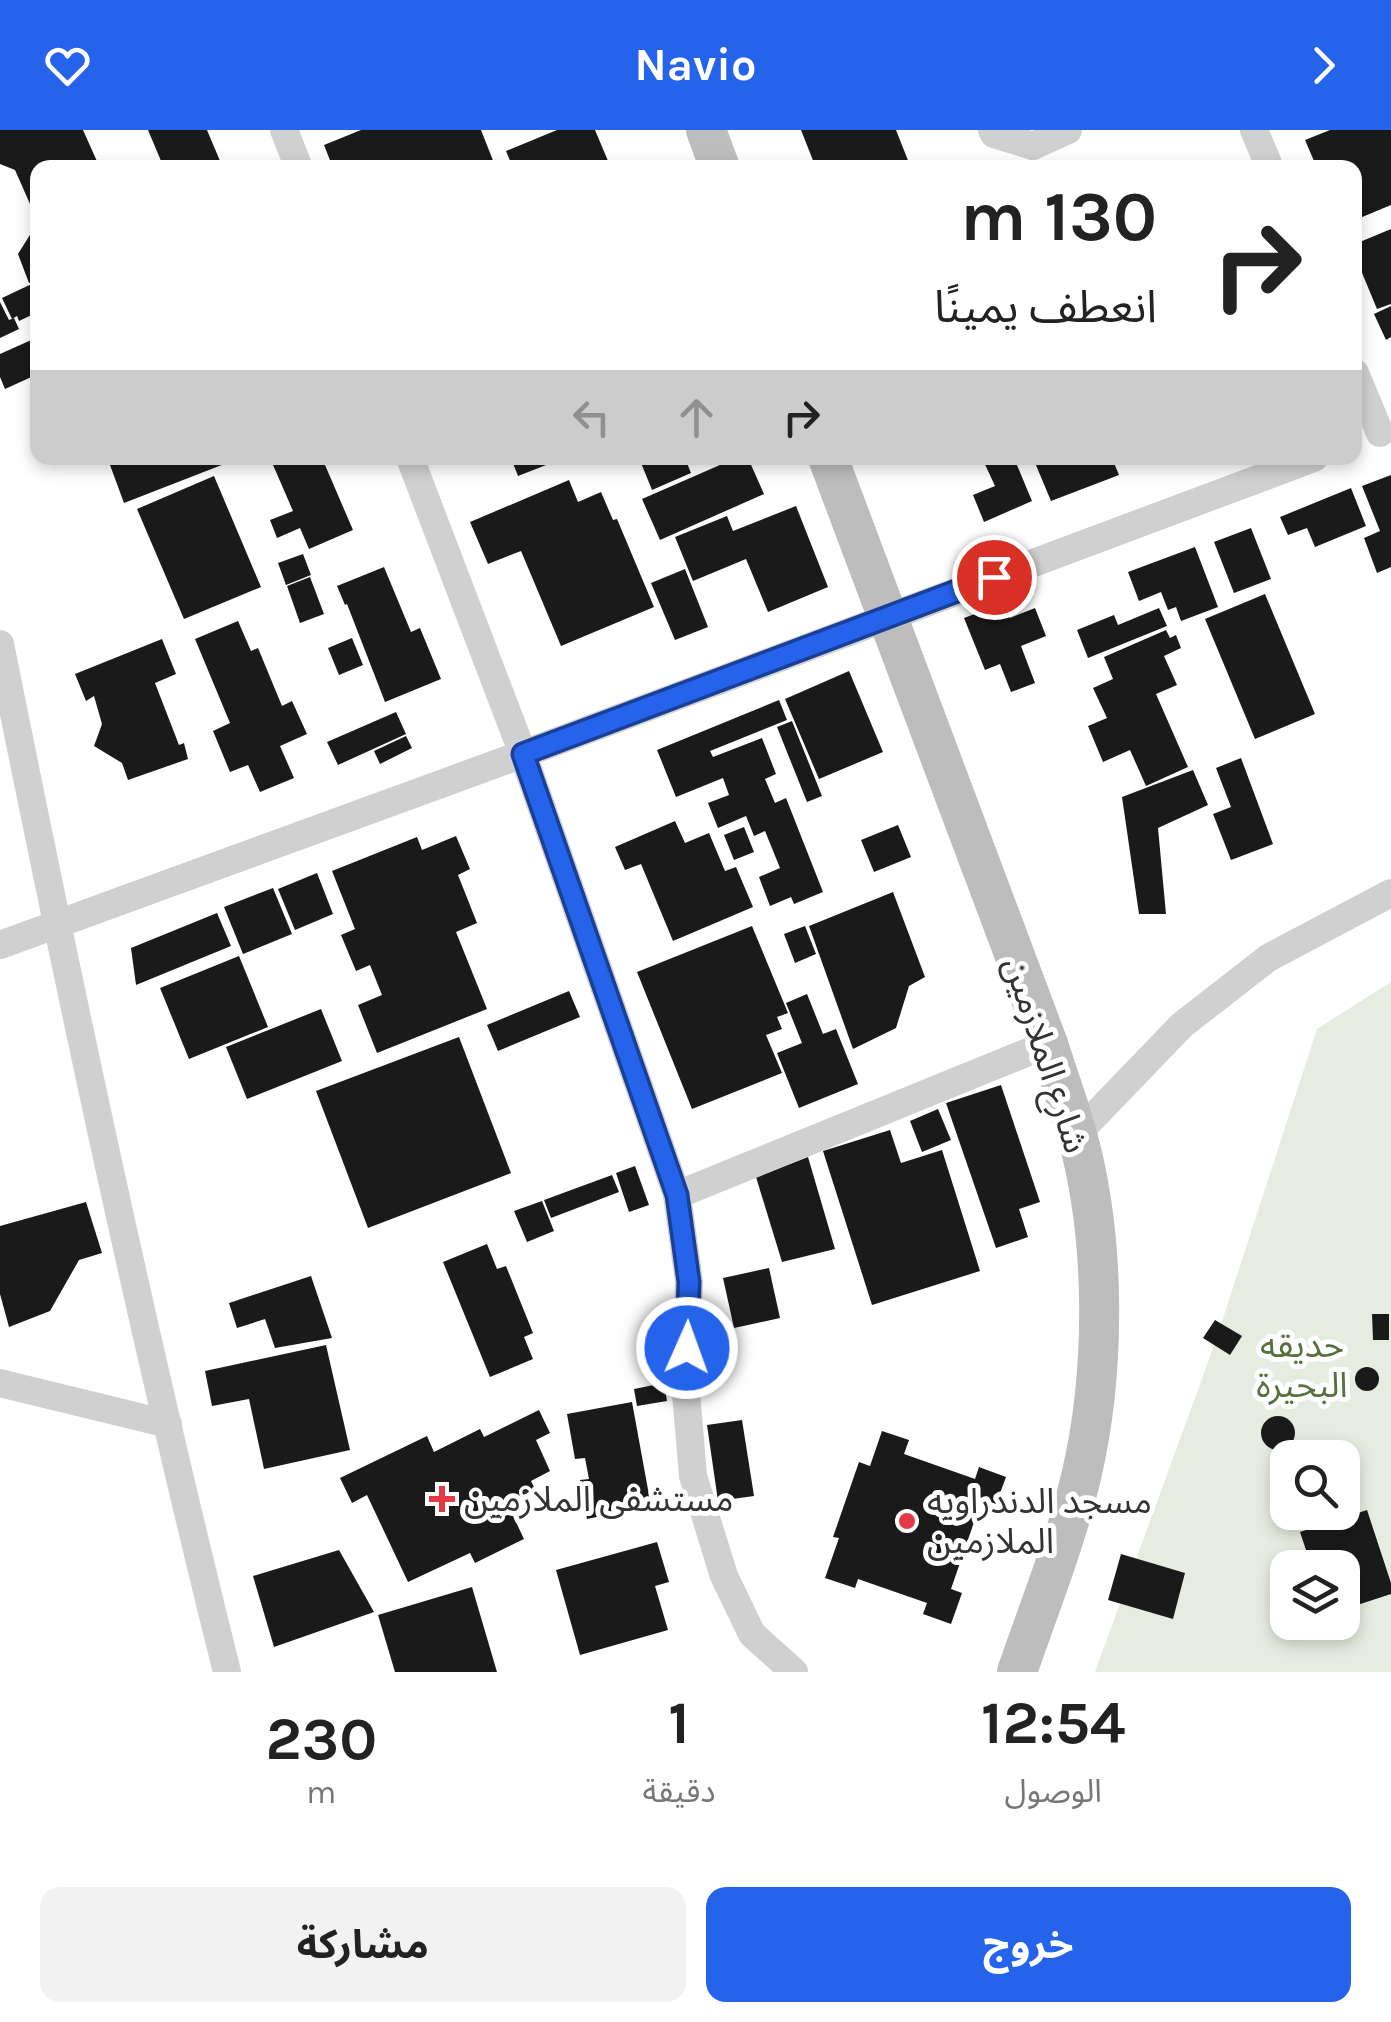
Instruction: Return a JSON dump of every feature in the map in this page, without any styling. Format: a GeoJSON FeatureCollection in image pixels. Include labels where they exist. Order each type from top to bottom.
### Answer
{"type":"FeatureCollection","features":[{"type":"Feature","properties":{"kind":"street"},"geometry":{"type":"LineString","coordinates":[[706,130],[717,160]]}},
{"type":"Feature","properties":{"kind":"street"},"geometry":{"type":"LineString","coordinates":[[992,130],[994,134],[1034,146],[1068,130]]}},
{"type":"Feature","properties":{"kind":"street"},"geometry":{"type":"LineString","coordinates":[[1254,130],[1267,160]]}},
{"type":"Feature","properties":{"kind":"street"},"geometry":{"type":"LineString","coordinates":[[293,133],[298,160]]}},
{"type":"Feature","properties":{"kind":"street"},"geometry":{"type":"LineString","coordinates":[[1362,395],[1375,435]]}},
{"type":"Feature","properties":{"kind":"street"},"geometry":{"type":"LineString","coordinates":[[413,465],[523,754],[677,1195],[689,1282],[686,1381],[693,1476],[724,1576],[752,1634],[794,1672]]}},
{"type":"Feature","properties":{"kind":"street","name":"شارع الملازمين"},"geometry":{"type":"LineString","coordinates":[[831,465],[1048,1044],[1077,1134],[1092,1214],[1099,1300],[1096,1381],[1081,1475],[1017,1672]]}},
{"type":"Feature","properties":{"kind":"street"},"geometry":{"type":"LineString","coordinates":[[0,946],[1295,465]]}},
{"type":"Feature","properties":{"kind":"street"},"geometry":{"type":"LineString","coordinates":[[0,644],[57,925],[227,1672]]}},
{"type":"Feature","properties":{"kind":"street"},"geometry":{"type":"LineString","coordinates":[[1077,1134],[1182,1024],[1268,958],[1391,893]]}},
{"type":"Feature","properties":{"kind":"street"},"geometry":{"type":"LineString","coordinates":[[677,1195],[1048,1044]]}},
{"type":"Feature","properties":{"kind":"street"},"geometry":{"type":"LineString","coordinates":[[0,1383],[168,1424]]}},
{"type":"Feature","properties":{"kind":"green space","name":"حديقه البحيرة"},"geometry":{"type":"Polygon","coordinates":[[[1391,982],[1391,1672],[1095,1672],[1215,1343],[1317,1029],[1391,982]]]}},
{"type":"Feature","properties":{"kind":"building"},"geometry":{"type":"Polygon","coordinates":[[[0,130],[83,130],[96,160],[30,160],[30,204],[15,170],[0,164],[0,130]]]}},
{"type":"Feature","properties":{"kind":"building"},"geometry":{"type":"Polygon","coordinates":[[[148,130],[207,130],[220,160],[161,160],[148,130]]]}},
{"type":"Feature","properties":{"kind":"building"},"geometry":{"type":"Polygon","coordinates":[[[361,130],[481,130],[493,160],[330,160],[324,145],[361,130]]]}},
{"type":"Feature","properties":{"kind":"building"},"geometry":{"type":"Polygon","coordinates":[[[557,130],[595,130],[608,160],[510,160],[506,151],[557,130]]]}},
{"type":"Feature","properties":{"kind":"building"},"geometry":{"type":"Polygon","coordinates":[[[801,130],[896,130],[908,160],[813,160],[801,130]]]}},
{"type":"Feature","properties":{"kind":"building"},"geometry":{"type":"Polygon","coordinates":[[[1330,130],[1391,130],[1391,205],[1362,217],[1362,160],[1314,160],[1305,140],[1330,130]]]}},
{"type":"Feature","properties":{"kind":"building"},"geometry":{"type":"Polygon","coordinates":[[[1391,229],[1391,304],[1377,309],[1362,273],[1362,241],[1391,229]]]}},
{"type":"Feature","properties":{"kind":"building"},"geometry":{"type":"Polygon","coordinates":[[[30,235],[29,283],[18,254],[30,235]]]}},
{"type":"Feature","properties":{"kind":"building"},"geometry":{"type":"Polygon","coordinates":[[[30,285],[30,316],[19,321],[17,316],[12,319],[2,298],[30,285]]]}},
{"type":"Feature","properties":{"kind":"building"},"geometry":{"type":"Polygon","coordinates":[[[0,302],[19,329],[0,338],[0,302]]]}},
{"type":"Feature","properties":{"kind":"building"},"geometry":{"type":"Polygon","coordinates":[[[1391,306],[1391,337],[1386,340],[1374,314],[1391,306]]]}},
{"type":"Feature","properties":{"kind":"building"},"geometry":{"type":"Polygon","coordinates":[[[30,341],[30,378],[5,389],[0,377],[0,354],[30,341]]]}},
{"type":"Feature","properties":{"kind":"building"},"geometry":{"type":"Polygon","coordinates":[[[110,465],[222,465],[124,503],[110,465]]]}},
{"type":"Feature","properties":{"kind":"building"},"geometry":{"type":"Polygon","coordinates":[[[273,465],[325,465],[353,530],[309,549],[300,528],[277,538],[270,520],[293,511],[273,465]]]}},
{"type":"Feature","properties":{"kind":"building"},"geometry":{"type":"Polygon","coordinates":[[[514,465],[546,465],[518,476],[514,465]]]}},
{"type":"Feature","properties":{"kind":"building"},"geometry":{"type":"Polygon","coordinates":[[[642,465],[688,465],[691,473],[652,490],[642,465]]]}},
{"type":"Feature","properties":{"kind":"building"},"geometry":{"type":"Polygon","coordinates":[[[720,465],[751,465],[764,494],[660,540],[642,499],[720,465]]]}},
{"type":"Feature","properties":{"kind":"building"},"geometry":{"type":"Polygon","coordinates":[[[985,465],[1017,465],[1032,501],[984,522],[973,495],[995,486],[985,465]]]}},
{"type":"Feature","properties":{"kind":"building"},"geometry":{"type":"Polygon","coordinates":[[[1036,465],[1115,465],[1119,475],[1051,501],[1036,465]]]}},
{"type":"Feature","properties":{"kind":"building"},"geometry":{"type":"Polygon","coordinates":[[[1391,475],[1391,567],[1377,573],[1364,538],[1380,531],[1362,486],[1391,475]]]}},
{"type":"Feature","properties":{"kind":"building"},"geometry":{"type":"Polygon","coordinates":[[[214,476],[261,587],[184,619],[137,509],[214,476]]]}},
{"type":"Feature","properties":{"kind":"building"},"geometry":{"type":"Polygon","coordinates":[[[569,480],[578,502],[601,492],[613,520],[617,519],[654,607],[561,646],[521,551],[488,564],[470,522],[569,480]]]}},
{"type":"Feature","properties":{"kind":"building"},"geometry":{"type":"Polygon","coordinates":[[[1351,488],[1366,526],[1315,547],[1307,528],[1288,535],[1280,517],[1351,488]]]}},
{"type":"Feature","properties":{"kind":"building"},"geometry":{"type":"Polygon","coordinates":[[[796,506],[828,587],[768,612],[746,559],[693,581],[675,537],[727,516],[733,531],[796,506]]]}},
{"type":"Feature","properties":{"kind":"building"},"geometry":{"type":"Polygon","coordinates":[[[1251,528],[1271,579],[1234,593],[1214,542],[1251,528]]]}},
{"type":"Feature","properties":{"kind":"building"},"geometry":{"type":"Polygon","coordinates":[[[1195,547],[1218,607],[1181,621],[1176,607],[1168,610],[1161,592],[1139,601],[1128,572],[1195,547]]]}},
{"type":"Feature","properties":{"kind":"building"},"geometry":{"type":"Polygon","coordinates":[[[303,554],[311,575],[286,585],[278,563],[303,554]]]}},
{"type":"Feature","properties":{"kind":"building"},"geometry":{"type":"Polygon","coordinates":[[[384,567],[411,632],[420,628],[441,679],[385,702],[337,586],[384,567]]]}},
{"type":"Feature","properties":{"kind":"building"},"geometry":{"type":"Polygon","coordinates":[[[685,569],[708,627],[675,640],[651,583],[685,569]]]}},
{"type":"Feature","properties":{"kind":"building"},"geometry":{"type":"Polygon","coordinates":[[[310,577],[324,614],[300,623],[287,586],[310,577]]]}},
{"type":"Feature","properties":{"kind":"building"},"geometry":{"type":"Polygon","coordinates":[[[1265,594],[1315,714],[1255,739],[1205,619],[1265,594]]]}},
{"type":"Feature","properties":{"kind":"building"},"geometry":{"type":"Polygon","coordinates":[[[1004,603],[1010,618],[1035,608],[1046,636],[1021,646],[1035,683],[1011,692],[1000,664],[985,670],[964,618],[1004,603]]]}},
{"type":"Feature","properties":{"kind":"building"},"geometry":{"type":"Polygon","coordinates":[[[1159,608],[1167,626],[1088,658],[1077,630],[1114,615],[1118,625],[1159,608]]]}},
{"type":"Feature","properties":{"kind":"building"},"geometry":{"type":"Polygon","coordinates":[[[238,621],[251,651],[258,648],[282,706],[292,701],[307,734],[280,746],[294,778],[260,792],[248,765],[230,772],[213,731],[230,723],[195,639],[238,621]]]}},
{"type":"Feature","properties":{"kind":"building"},"geometry":{"type":"Polygon","coordinates":[[[1166,630],[1170,638],[1176,635],[1181,648],[1164,656],[1177,685],[1156,694],[1188,767],[1146,786],[1130,750],[1103,762],[1088,726],[1107,718],[1093,688],[1113,679],[1104,657],[1166,630]]]}},
{"type":"Feature","properties":{"kind":"building"},"geometry":{"type":"Polygon","coordinates":[[[352,638],[363,665],[339,675],[328,648],[352,638]]]}},
{"type":"Feature","properties":{"kind":"building"},"geometry":{"type":"Polygon","coordinates":[[[162,639],[176,674],[155,683],[188,759],[128,780],[122,763],[94,746],[102,724],[94,696],[86,701],[75,674],[162,639]]]}},
{"type":"Feature","properties":{"kind":"building"},"geometry":{"type":"Polygon","coordinates":[[[849,671],[883,752],[819,779],[785,699],[849,671]]]}},
{"type":"Feature","properties":{"kind":"building"},"geometry":{"type":"Polygon","coordinates":[[[779,700],[787,720],[710,751],[713,757],[762,738],[776,774],[765,779],[775,803],[786,798],[823,892],[794,904],[791,897],[770,906],[759,877],[780,868],[765,831],[754,836],[746,816],[718,828],[708,803],[729,795],[723,778],[676,797],[657,750],[779,700]]]}},
{"type":"Feature","properties":{"kind":"building"},"geometry":{"type":"Polygon","coordinates":[[[396,712],[406,734],[338,765],[327,742],[396,712]]]}},
{"type":"Feature","properties":{"kind":"building"},"geometry":{"type":"Polygon","coordinates":[[[792,721],[822,796],[807,802],[777,727],[792,721]]]}},
{"type":"Feature","properties":{"kind":"building"},"geometry":{"type":"Polygon","coordinates":[[[406,736],[412,748],[380,764],[374,751],[406,736]]]}},
{"type":"Feature","properties":{"kind":"building"},"geometry":{"type":"Polygon","coordinates":[[[1241,758],[1273,844],[1231,860],[1213,814],[1231,807],[1216,768],[1241,758]]]}},
{"type":"Feature","properties":{"kind":"building"},"geometry":{"type":"Polygon","coordinates":[[[1193,770],[1208,805],[1158,828],[1166,914],[1139,914],[1122,797],[1193,770]]]}},
{"type":"Feature","properties":{"kind":"building"},"geometry":{"type":"Polygon","coordinates":[[[675,821],[685,843],[709,833],[725,871],[736,867],[753,907],[673,941],[641,864],[625,870],[615,847],[675,821]]]}},
{"type":"Feature","properties":{"kind":"building"},"geometry":{"type":"Polygon","coordinates":[[[898,825],[911,857],[874,872],[861,840],[898,825]]]}},
{"type":"Feature","properties":{"kind":"building"},"geometry":{"type":"Polygon","coordinates":[[[744,827],[754,852],[734,860],[724,835],[744,827]]]}},
{"type":"Feature","properties":{"kind":"building"},"geometry":{"type":"Polygon","coordinates":[[[456,836],[470,869],[458,875],[477,923],[456,932],[487,1009],[377,1053],[358,1005],[382,995],[370,965],[356,971],[341,935],[355,929],[332,871],[417,837],[422,850],[456,836]]]}},
{"type":"Feature","properties":{"kind":"building"},"geometry":{"type":"Polygon","coordinates":[[[317,873],[333,914],[295,930],[278,889],[317,873]]]}},
{"type":"Feature","properties":{"kind":"building"},"geometry":{"type":"Polygon","coordinates":[[[273,888],[292,934],[243,954],[224,907],[273,888]]]}},
{"type":"Feature","properties":{"kind":"building"},"geometry":{"type":"Polygon","coordinates":[[[893,892],[925,977],[909,986],[896,1028],[853,1049],[809,926],[893,892]]]}},
{"type":"Feature","properties":{"kind":"building"},"geometry":{"type":"Polygon","coordinates":[[[217,913],[231,946],[136,985],[131,948],[217,913]]]}},
{"type":"Feature","properties":{"kind":"building"},"geometry":{"type":"Polygon","coordinates":[[[752,926],[788,1013],[777,1017],[782,1029],[766,1035],[782,1073],[692,1109],[637,972],[752,926]]]}},
{"type":"Feature","properties":{"kind":"building"},"geometry":{"type":"Polygon","coordinates":[[[805,926],[816,954],[795,963],[784,934],[805,926]]]}},
{"type":"Feature","properties":{"kind":"building"},"geometry":{"type":"Polygon","coordinates":[[[239,956],[268,1027],[189,1059],[160,988],[239,956]]]}},
{"type":"Feature","properties":{"kind":"building"},"geometry":{"type":"Polygon","coordinates":[[[569,991],[580,1017],[498,1051],[487,1025],[569,991]]]}},
{"type":"Feature","properties":{"kind":"building"},"geometry":{"type":"Polygon","coordinates":[[[807,994],[823,1034],[836,1029],[858,1084],[799,1108],[777,1053],[802,1043],[786,1003],[807,994]]]}},
{"type":"Feature","properties":{"kind":"building"},"geometry":{"type":"Polygon","coordinates":[[[321,1009],[342,1061],[247,1099],[226,1047],[321,1009]]]}},
{"type":"Feature","properties":{"kind":"building"},"geometry":{"type":"Polygon","coordinates":[[[459,1037],[511,1173],[368,1228],[316,1091],[459,1037]]]}},
{"type":"Feature","properties":{"kind":"building"},"geometry":{"type":"Polygon","coordinates":[[[1001,1085],[1040,1202],[1019,1209],[1028,1237],[996,1248],[946,1103],[1001,1085]]]}},
{"type":"Feature","properties":{"kind":"building"},"geometry":{"type":"Polygon","coordinates":[[[938,1109],[951,1140],[922,1152],[910,1121],[938,1109]]]}},
{"type":"Feature","properties":{"kind":"building"},"geometry":{"type":"Polygon","coordinates":[[[890,1130],[901,1163],[942,1150],[980,1271],[872,1305],[823,1151],[890,1130]]]}},
{"type":"Feature","properties":{"kind":"building"},"geometry":{"type":"Polygon","coordinates":[[[808,1157],[835,1249],[782,1262],[756,1177],[808,1157]]]}},
{"type":"Feature","properties":{"kind":"building"},"geometry":{"type":"Polygon","coordinates":[[[635,1166],[649,1205],[629,1212],[616,1173],[635,1166]]]}},
{"type":"Feature","properties":{"kind":"building"},"geometry":{"type":"Polygon","coordinates":[[[612,1175],[619,1192],[551,1218],[544,1200],[612,1175]]]}},
{"type":"Feature","properties":{"kind":"building"},"geometry":{"type":"Polygon","coordinates":[[[542,1201],[554,1231],[527,1242],[514,1211],[542,1201]]]}},
{"type":"Feature","properties":{"kind":"building"},"geometry":{"type":"Polygon","coordinates":[[[86,1202],[102,1253],[79,1260],[50,1311],[9,1327],[0,1294],[0,1226],[86,1202]]]}},
{"type":"Feature","properties":{"kind":"building"},"geometry":{"type":"Polygon","coordinates":[[[487,1244],[497,1269],[506,1266],[533,1333],[524,1337],[533,1359],[490,1377],[443,1262],[487,1244]]]}},
{"type":"Feature","properties":{"kind":"building"},"geometry":{"type":"Polygon","coordinates":[[[769,1268],[780,1318],[734,1328],[723,1278],[769,1268]]]}},
{"type":"Feature","properties":{"kind":"building"},"geometry":{"type":"Polygon","coordinates":[[[311,1276],[332,1338],[275,1348],[265,1319],[237,1328],[229,1303],[311,1276]]]}},
{"type":"Feature","properties":{"kind":"building"},"geometry":{"type":"Polygon","coordinates":[[[1372,1314],[1389,1314],[1389,1340],[1373,1340],[1372,1314]]]}},
{"type":"Feature","properties":{"kind":"building"},"geometry":{"type":"Polygon","coordinates":[[[1215,1320],[1242,1336],[1230,1355],[1203,1338],[1215,1320]]]}},
{"type":"Feature","properties":{"kind":"building"},"geometry":{"type":"Polygon","coordinates":[[[326,1345],[350,1450],[264,1469],[249,1399],[212,1406],[205,1371],[326,1345]]]}},
{"type":"Feature","properties":{"kind":"building"},"geometry":{"type":"Polygon","coordinates":[[[1367,1367],[1376,1370],[1376,1388],[1367,1391],[1358,1388],[1355,1379],[1358,1370],[1367,1367]]]}},
{"type":"Feature","properties":{"kind":"building"},"geometry":{"type":"Polygon","coordinates":[[[664,1383],[667,1401],[637,1406],[634,1389],[664,1383]]]}},
{"type":"Feature","properties":{"kind":"building"},"geometry":{"type":"Polygon","coordinates":[[[632,1402],[651,1506],[587,1519],[580,1480],[589,1479],[585,1458],[575,1459],[567,1414],[632,1402]]]}},
{"type":"Feature","properties":{"kind":"building","name":"مستشفى الملازمين"},"geometry":{"type":"Polygon","coordinates":[[[539,1410],[550,1433],[536,1440],[550,1471],[531,1481],[535,1489],[507,1503],[524,1539],[475,1563],[470,1553],[408,1582],[367,1495],[352,1503],[340,1478],[427,1436],[434,1452],[480,1429],[484,1437],[539,1410]]]}},
{"type":"Feature","properties":{"kind":"building"},"geometry":{"type":"Polygon","coordinates":[[[1271,1417],[1285,1417],[1294,1426],[1294,1440],[1270,1440],[1270,1448],[1262,1440],[1262,1426],[1271,1417]]]}},
{"type":"Feature","properties":{"kind":"building"},"geometry":{"type":"Polygon","coordinates":[[[742,1420],[754,1496],[718,1501],[707,1425],[742,1420]]]}},
{"type":"Feature","properties":{"kind":"building","name":"مسجد الدندراويه الملازمين"},"geometry":{"type":"Polygon","coordinates":[[[882,1431],[909,1440],[904,1454],[975,1479],[979,1467],[1006,1477],[996,1504],[982,1499],[951,1589],[962,1593],[951,1624],[923,1614],[927,1603],[858,1579],[855,1588],[825,1578],[839,1538],[833,1537],[859,1462],[870,1466],[882,1431]]]}},
{"type":"Feature","properties":{"kind":"building"},"geometry":{"type":"Polygon","coordinates":[[[1367,1510],[1391,1583],[1391,1594],[1360,1604],[1360,1550],[1306,1550],[1300,1532],[1360,1530],[1360,1512],[1367,1510]]]}},
{"type":"Feature","properties":{"kind":"building"},"geometry":{"type":"Polygon","coordinates":[[[657,1542],[669,1582],[655,1586],[668,1630],[580,1655],[556,1570],[657,1542]]]}},
{"type":"Feature","properties":{"kind":"building"},"geometry":{"type":"Polygon","coordinates":[[[339,1550],[374,1612],[274,1647],[253,1576],[339,1550]]]}},
{"type":"Feature","properties":{"kind":"building"},"geometry":{"type":"Polygon","coordinates":[[[1121,1554],[1185,1573],[1173,1619],[1108,1600],[1121,1554]]]}},
{"type":"Feature","properties":{"kind":"building"},"geometry":{"type":"Polygon","coordinates":[[[472,1587],[497,1672],[395,1672],[378,1615],[472,1587]]]}},
{"type":"Feature","properties":{"kind":"place","name":"مستشفى الملازمين"},"geometry":{"type":"Point","coordinates":[442,1499]}},
{"type":"Feature","properties":{"kind":"place","name":"مسجد الدندراويه الملازمين"},"geometry":{"type":"Point","coordinates":[907,1521]}},
{"type":"Feature","properties":{"kind":"route"},"geometry":{"type":"LineString","coordinates":[[687,1348],[689,1282],[677,1195],[523,754],[994,577]]}}]}
